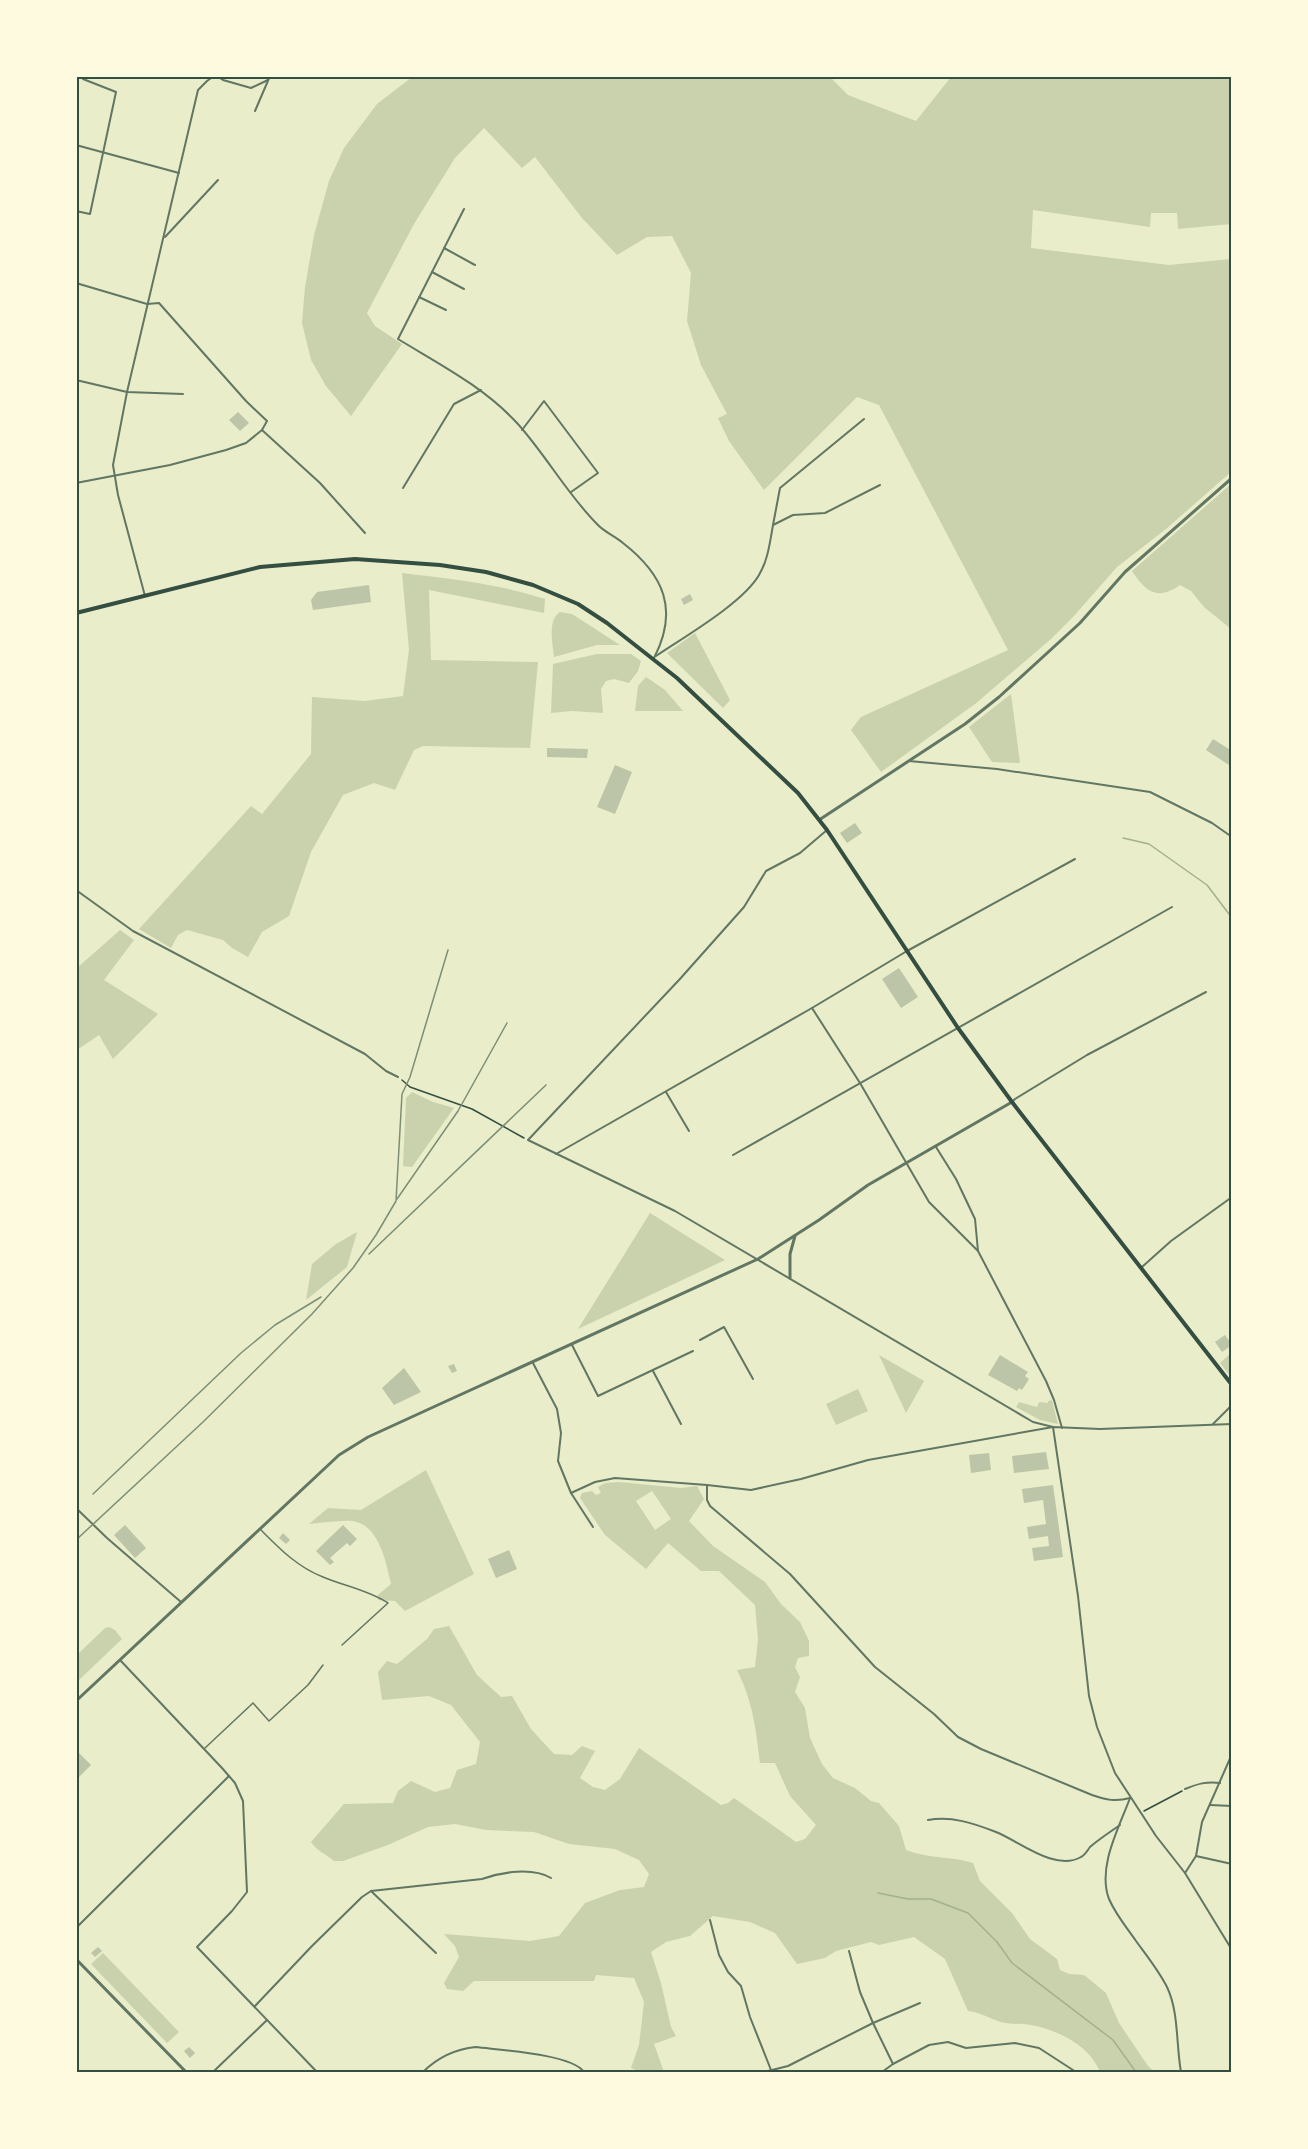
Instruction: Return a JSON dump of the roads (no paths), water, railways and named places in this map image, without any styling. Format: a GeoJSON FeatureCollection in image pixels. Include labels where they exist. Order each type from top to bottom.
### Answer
{"type":"FeatureCollection","features":[{"type":"Feature","properties":{"kind":"main road"},"geometry":{"type":"LineString","coordinates":[[76,613],[260,567],[354,559],[440,565],[486,572],[533,585],[578,604],[597,616],[654,658],[798,793],[827,830],[958,1028],[1012,1102],[1232,1385]]}},
{"type":"Feature","properties":{"kind":"street"},"geometry":{"type":"LineString","coordinates":[[145,596],[113,465],[127,392],[198,90],[216,76],[251,88],[268,81]]}},
{"type":"Feature","properties":{"kind":"street"},"geometry":{"type":"LineString","coordinates":[[255,111],[270,76]]}},
{"type":"Feature","properties":{"kind":"street"},"geometry":{"type":"LineString","coordinates":[[76,77],[116,92],[90,214],[76,211]]}},
{"type":"Feature","properties":{"kind":"street"},"geometry":{"type":"LineString","coordinates":[[76,145],[180,173]]}},
{"type":"Feature","properties":{"kind":"street"},"geometry":{"type":"LineString","coordinates":[[165,238],[218,180]]}},
{"type":"Feature","properties":{"kind":"street"},"geometry":{"type":"LineString","coordinates":[[464,208],[398,339],[481,390],[522,430],[598,525],[645,563],[656,577],[666,605],[667,618],[663,641],[654,658]]}},
{"type":"Feature","properties":{"kind":"street"},"geometry":{"type":"LineString","coordinates":[[444,248],[476,265]]}},
{"type":"Feature","properties":{"kind":"street"},"geometry":{"type":"LineString","coordinates":[[432,272],[464,289]]}},
{"type":"Feature","properties":{"kind":"street"},"geometry":{"type":"LineString","coordinates":[[76,284],[147,304],[159,303],[246,401],[267,421],[261,430],[246,443],[226,450],[170,465],[76,483]]}},
{"type":"Feature","properties":{"kind":"street"},"geometry":{"type":"LineString","coordinates":[[419,297],[446,310]]}},
{"type":"Feature","properties":{"kind":"street"},"geometry":{"type":"LineString","coordinates":[[76,380],[127,392],[183,394]]}},
{"type":"Feature","properties":{"kind":"street"},"geometry":{"type":"LineString","coordinates":[[403,488],[454,404],[481,390]]}},
{"type":"Feature","properties":{"kind":"street"},"geometry":{"type":"LineString","coordinates":[[522,430],[544,402],[598,473],[571,492]]}},
{"type":"Feature","properties":{"kind":"street"},"geometry":{"type":"LineString","coordinates":[[654,658],[729,605],[754,583],[765,561],[780,488],[864,419]]}},
{"type":"Feature","properties":{"kind":"street"},"geometry":{"type":"LineString","coordinates":[[261,430],[320,483],[365,533]]}},
{"type":"Feature","properties":{"kind":"street"},"geometry":{"type":"LineString","coordinates":[[819,819],[965,724],[1007,690],[1080,623],[1125,572],[1232,478]]}},
{"type":"Feature","properties":{"kind":"street"},"geometry":{"type":"LineString","coordinates":[[773,525],[793,515],[825,513],[880,485]]}},
{"type":"Feature","properties":{"kind":"street"},"geometry":{"type":"LineString","coordinates":[[906,761],[997,769],[1150,792],[1212,823],[1232,837]]}},
{"type":"Feature","properties":{"kind":"street"},"geometry":{"type":"LineString","coordinates":[[827,830],[800,853],[766,871],[744,907],[528,1140],[675,1211],[1033,1422],[1062,1428],[1232,1424]]}},
{"type":"Feature","properties":{"kind":"street"},"geometry":{"type":"LineString","coordinates":[[556,1154],[907,951],[1075,859]]}},
{"type":"Feature","properties":{"kind":"street"},"geometry":{"type":"LineString","coordinates":[[76,890],[133,931],[365,1054],[386,1071],[398,1077]]}},
{"type":"Feature","properties":{"kind":"street"},"geometry":{"type":"LineString","coordinates":[[733,1155],[1172,907]]}},
{"type":"Feature","properties":{"kind":"street"},"geometry":{"type":"LineString","coordinates":[[76,1701],[339,1455],[368,1437],[758,1259],[868,1185],[1012,1102],[1087,1055],[1206,992]]}},
{"type":"Feature","properties":{"kind":"street"},"geometry":{"type":"LineString","coordinates":[[812,1008],[860,1083],[929,1202],[978,1251],[1046,1381],[1062,1428]]}},
{"type":"Feature","properties":{"kind":"street"},"geometry":{"type":"LineString","coordinates":[[666,1092],[689,1131]]}},
{"type":"Feature","properties":{"kind":"street"},"geometry":{"type":"LineString","coordinates":[[936,1146],[956,1179],[975,1219],[978,1251]]}},
{"type":"Feature","properties":{"kind":"street"},"geometry":{"type":"LineString","coordinates":[[1142,1269],[1172,1241],[1232,1197]]}},
{"type":"Feature","properties":{"kind":"street"},"geometry":{"type":"LineString","coordinates":[[790,1278],[790,1254],[796,1235]]}},
{"type":"Feature","properties":{"kind":"street"},"geometry":{"type":"LineString","coordinates":[[700,1340],[724,1327],[753,1379]]}},
{"type":"Feature","properties":{"kind":"street"},"geometry":{"type":"LineString","coordinates":[[572,1345],[598,1396],[693,1351]]}},
{"type":"Feature","properties":{"kind":"street"},"geometry":{"type":"LineString","coordinates":[[533,1362],[558,1409],[561,1433],[558,1461],[571,1492],[593,1527]]}},
{"type":"Feature","properties":{"kind":"street"},"geometry":{"type":"LineString","coordinates":[[653,1371],[681,1424]]}},
{"type":"Feature","properties":{"kind":"street"},"geometry":{"type":"LineString","coordinates":[[1213,1424],[1232,1405]]}},
{"type":"Feature","properties":{"kind":"street"},"geometry":{"type":"LineString","coordinates":[[571,1492],[595,1482],[615,1478],[752,1490],[868,1460],[1053,1427]]}},
{"type":"Feature","properties":{"kind":"street"},"geometry":{"type":"LineString","coordinates":[[1053,1427],[1078,1596],[1089,1696],[1097,1727],[1115,1773],[1130,1798],[1185,1873],[1232,1950]]}},
{"type":"Feature","properties":{"kind":"street"},"geometry":{"type":"LineString","coordinates":[[707,1485],[707,1500],[710,1506],[790,1574],[875,1667],[934,1714],[958,1737],[1092,1796],[1120,1801],[1130,1798]]}},
{"type":"Feature","properties":{"kind":"street"},"geometry":{"type":"LineString","coordinates":[[76,1508],[181,1602]]}},
{"type":"Feature","properties":{"kind":"street"},"geometry":{"type":"LineString","coordinates":[[120,1660],[230,1776],[243,1801],[248,1889],[240,1902],[197,1947],[317,2073]]}},
{"type":"Feature","properties":{"kind":"street"},"geometry":{"type":"LineString","coordinates":[[1185,1873],[1196,1856],[1202,1822],[1232,1754]]}},
{"type":"Feature","properties":{"kind":"street"},"geometry":{"type":"LineString","coordinates":[[76,1928],[230,1776]]}},
{"type":"Feature","properties":{"kind":"street"},"geometry":{"type":"LineString","coordinates":[[1185,1789],[1203,1783],[1220,1783]]}},
{"type":"Feature","properties":{"kind":"street"},"geometry":{"type":"LineString","coordinates":[[1130,1798],[1107,1864],[1108,1897],[1116,1913],[1160,1974],[1168,1989],[1173,2005],[1181,2073]]}},
{"type":"Feature","properties":{"kind":"street"},"geometry":{"type":"LineString","coordinates":[[1210,1805],[1232,1806]]}},
{"type":"Feature","properties":{"kind":"street"},"geometry":{"type":"LineString","coordinates":[[928,1820],[956,1819],[972,1823],[1014,1839],[1042,1856],[1074,1860],[1083,1857],[1091,1847],[1120,1825]]}},
{"type":"Feature","properties":{"kind":"street"},"geometry":{"type":"LineString","coordinates":[[1196,1856],[1232,1864]]}},
{"type":"Feature","properties":{"kind":"street"},"geometry":{"type":"LineString","coordinates":[[255,2006],[312,1946],[371,1891],[482,1879],[498,1874],[541,1872],[551,1878]]}},
{"type":"Feature","properties":{"kind":"street"},"geometry":{"type":"LineString","coordinates":[[371,1891],[436,1953]]}},
{"type":"Feature","properties":{"kind":"street"},"geometry":{"type":"LineString","coordinates":[[710,1920],[719,1955],[728,1972],[741,1986],[750,2017],[771,2070]]}},
{"type":"Feature","properties":{"kind":"street"},"geometry":{"type":"LineString","coordinates":[[849,1951],[860,1992],[893,2064]]}},
{"type":"Feature","properties":{"kind":"street"},"geometry":{"type":"LineString","coordinates":[[76,1959],[186,2073]]}},
{"type":"Feature","properties":{"kind":"street"},"geometry":{"type":"LineString","coordinates":[[764,2073],[788,2066],[873,2023],[920,2003]]}},
{"type":"Feature","properties":{"kind":"street"},"geometry":{"type":"LineString","coordinates":[[213,2073],[267,2020]]}},
{"type":"Feature","properties":{"kind":"street"},"geometry":{"type":"LineString","coordinates":[[882,2073],[893,2064],[929,2045],[948,2042],[966,2048],[1015,2043],[1039,2048],[1076,2073]]}},
{"type":"Feature","properties":{"kind":"street"},"geometry":{"type":"LineString","coordinates":[[423,2073],[453,2052],[476,2047],[562,2059],[581,2067],[584,2073]]}},
{"type":"Feature","properties":{"kind":"lane"},"geometry":{"type":"LineString","coordinates":[[260,1528],[288,1558],[321,1577],[388,1603],[342,1645]]}},
{"type":"Feature","properties":{"kind":"lane"},"geometry":{"type":"LineString","coordinates":[[205,1748],[253,1703],[269,1721],[308,1685],[323,1665]]}},
{"type":"Feature","properties":{"kind":"waterway"},"geometry":{"type":"LineString","coordinates":[[1123,838],[1149,844],[1207,885],[1232,918]]}},
{"type":"Feature","properties":{"kind":"waterway"},"geometry":{"type":"LineString","coordinates":[[878,1893],[908,1899],[931,1899],[968,1913],[997,1942],[1012,1963],[1113,2040],[1136,2072]]}},
{"type":"Feature","properties":{"kind":"railway"},"geometry":{"type":"LineString","coordinates":[[76,1540],[203,1422],[312,1314],[353,1268],[376,1235],[396,1201],[402,1094],[410,1077],[448,950]]}},
{"type":"Feature","properties":{"kind":"railway"},"geometry":{"type":"LineString","coordinates":[[397,1199],[458,1111],[507,1023]]}},
{"type":"Feature","properties":{"kind":"railway"},"geometry":{"type":"LineString","coordinates":[[369,1254],[546,1085]]}},
{"type":"Feature","properties":{"kind":"railway"},"geometry":{"type":"LineString","coordinates":[[93,1494],[241,1353],[275,1325],[321,1297]]}}]}
